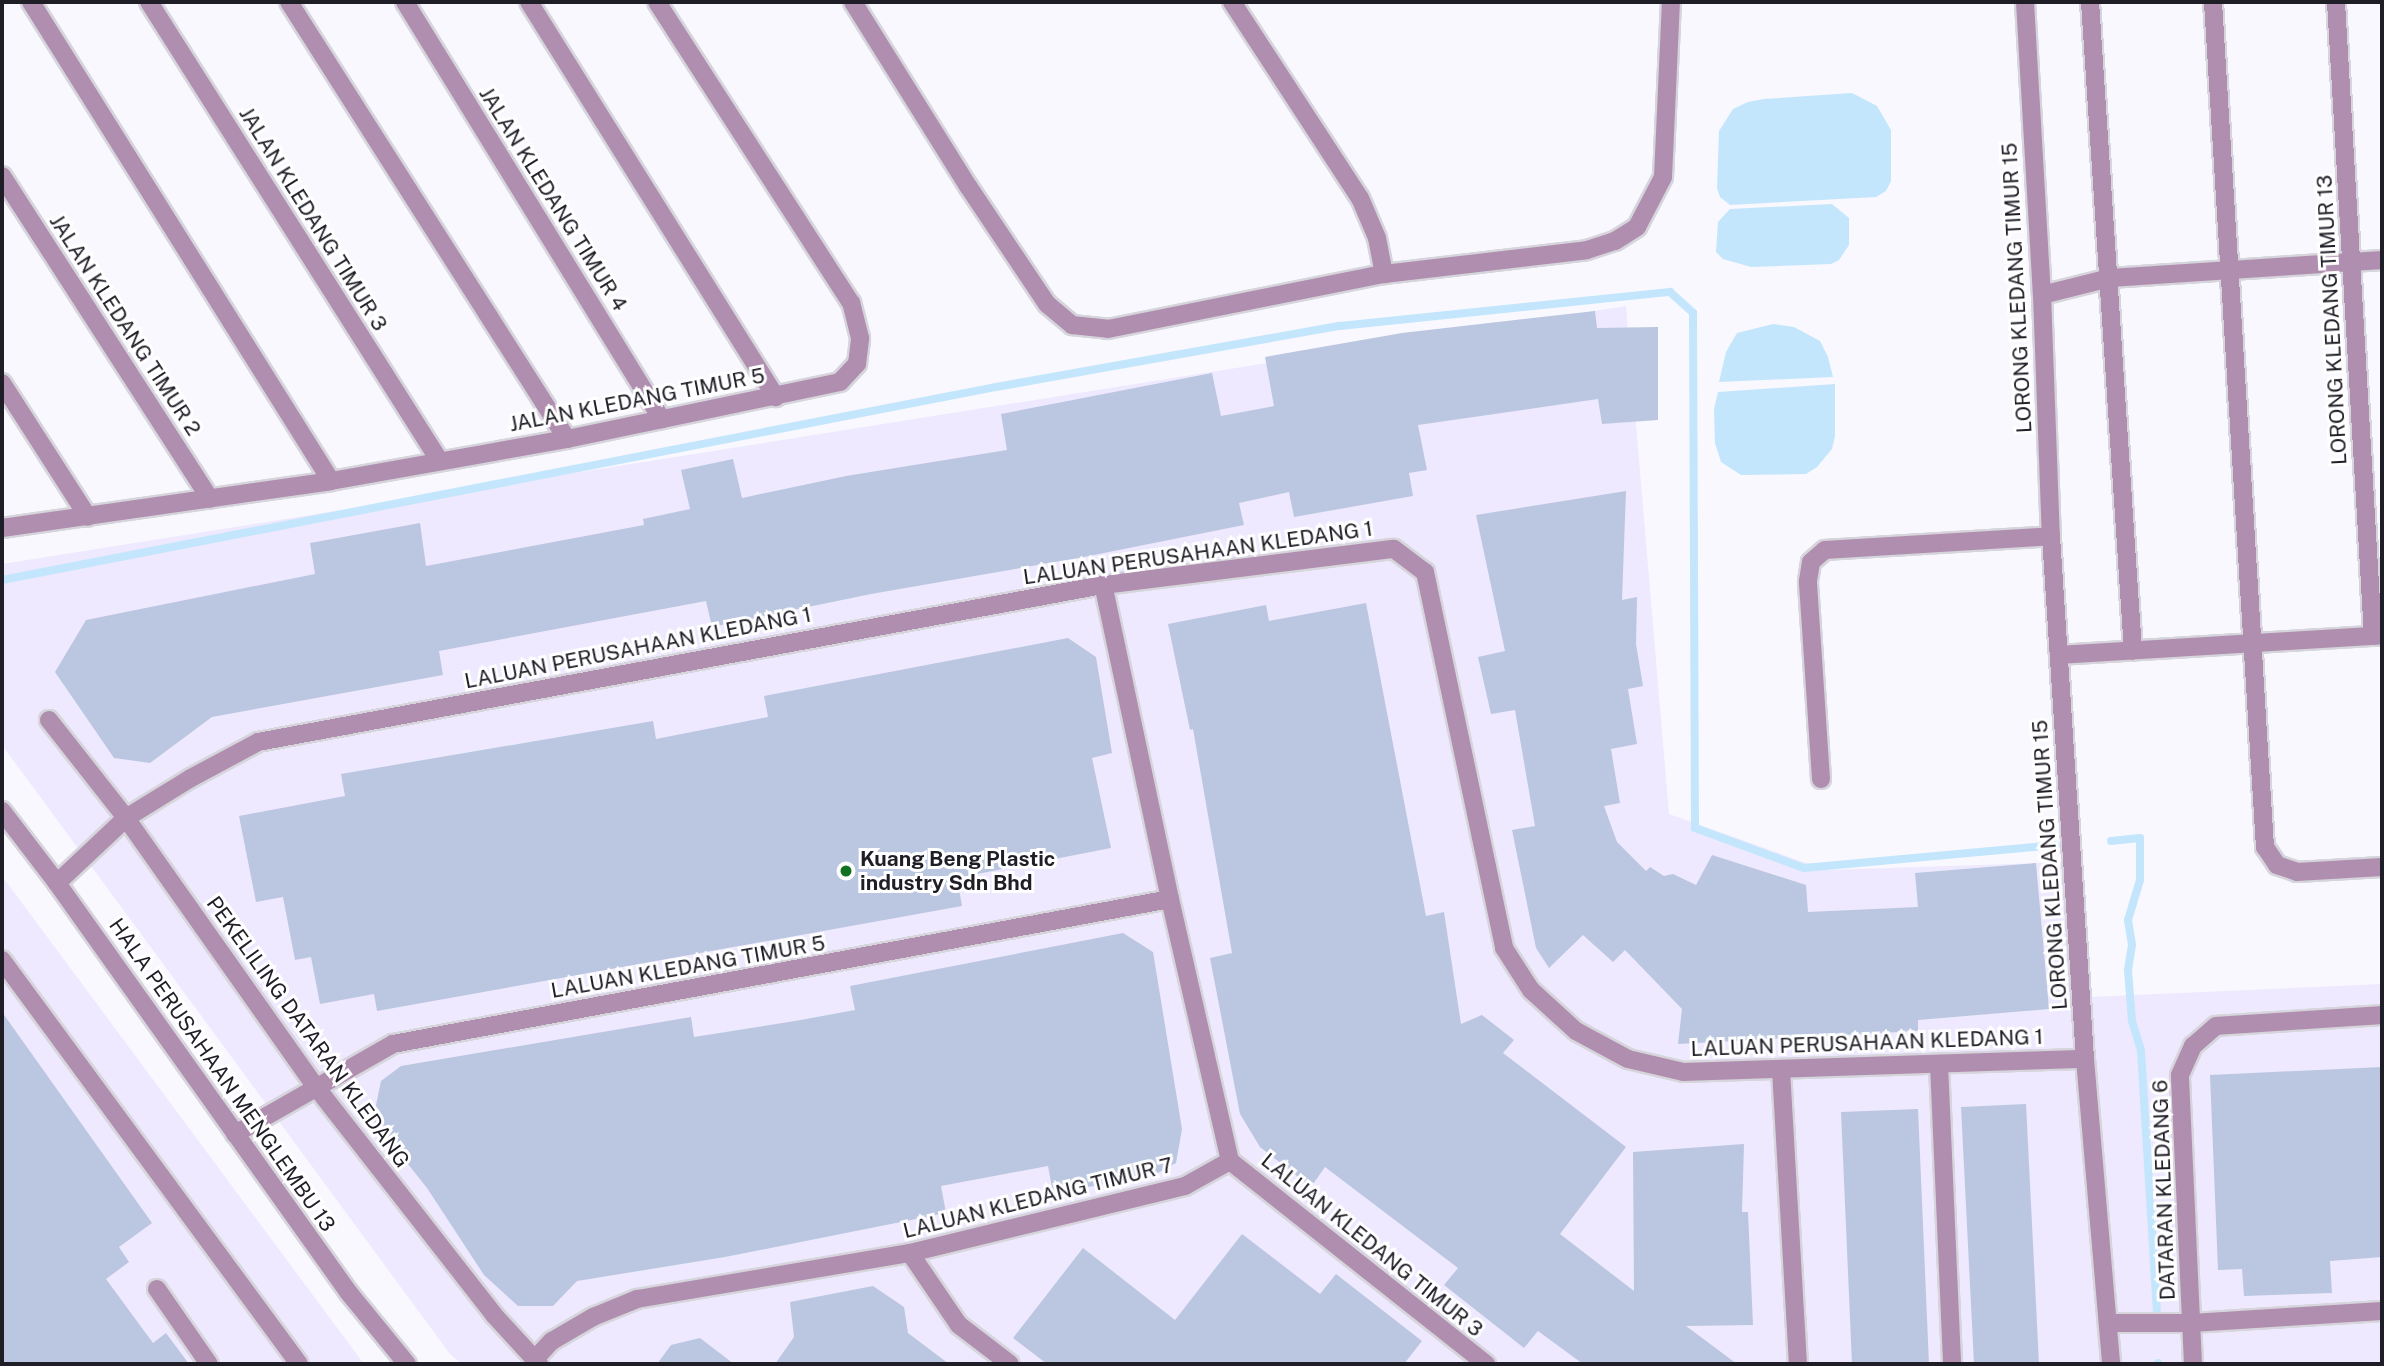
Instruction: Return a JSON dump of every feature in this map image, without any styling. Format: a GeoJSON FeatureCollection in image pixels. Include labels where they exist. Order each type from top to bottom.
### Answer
{"type":"FeatureCollection","features":[{"type":"Feature","properties":{"kind":"street"},"geometry":{"type":"LineString","coordinates":[[31,2],[331,481]]}},
{"type":"Feature","properties":{"kind":"street","name":"JALAN KLEDANG TIMUR 3"},"geometry":{"type":"LineString","coordinates":[[149,2],[439,460]]}},
{"type":"Feature","properties":{"kind":"street"},"geometry":{"type":"LineString","coordinates":[[289,2],[566,439]]}},
{"type":"Feature","properties":{"kind":"street","name":"JALAN KLEDANG TIMUR 4"},"geometry":{"type":"LineString","coordinates":[[405,2],[662,419]]}},
{"type":"Feature","properties":{"kind":"street"},"geometry":{"type":"LineString","coordinates":[[529,2],[776,397]]}},
{"type":"Feature","properties":{"kind":"street","name":"JALAN KLEDANG TIMUR 5"},"geometry":{"type":"LineString","coordinates":[[2,528],[331,481],[566,439],[840,382],[857,364],[860,338],[851,303],[657,2]]}},
{"type":"Feature","properties":{"kind":"street"},"geometry":{"type":"LineString","coordinates":[[853,2],[968,186],[1047,304],[1072,325],[1108,329],[1384,274],[1587,250],[1615,241],[1637,227],[1664,177],[1671,2]]}},
{"type":"Feature","properties":{"kind":"street"},"geometry":{"type":"LineString","coordinates":[[1231,2],[1360,198],[1377,237],[1384,274]]}},
{"type":"Feature","properties":{"kind":"street","name":"LORONG KLEDANG TIMUR 15"},"geometry":{"type":"LineString","coordinates":[[2025,2],[2042,295],[2050,536],[2085,1059],[2110,1323],[2111,1364]]}},
{"type":"Feature","properties":{"kind":"street"},"geometry":{"type":"LineString","coordinates":[[2090,2],[2133,652]]}},
{"type":"Feature","properties":{"kind":"street"},"geometry":{"type":"LineString","coordinates":[[2213,2],[2265,846],[2277,865],[2297,872],[2382,867]]}},
{"type":"Feature","properties":{"kind":"street","name":"LORONG KLEDANG TIMUR 13"},"geometry":{"type":"LineString","coordinates":[[2336,2],[2351,262],[2374,497],[2378,636]]}},
{"type":"Feature","properties":{"kind":"street","name":"JALAN KLEDANG TIMUR 2"},"geometry":{"type":"LineString","coordinates":[[2,176],[210,499]]}},
{"type":"Feature","properties":{"kind":"street"},"geometry":{"type":"LineString","coordinates":[[2042,295],[2110,278],[2382,260]]}},
{"type":"Feature","properties":{"kind":"street"},"geometry":{"type":"LineString","coordinates":[[2,383],[88,517]]}},
{"type":"Feature","properties":{"kind":"street"},"geometry":{"type":"LineString","coordinates":[[1821,779],[1808,581],[1811,562],[1825,550],[2050,536]]}},
{"type":"Feature","properties":{"kind":"street","name":"LALUAN PERUSAHAAN KLEDANG 1"},"geometry":{"type":"LineString","coordinates":[[57,883],[126,818],[191,778],[258,743],[1103,584],[1394,549],[1425,572],[1504,948],[1531,990],[1576,1031],[1628,1059],[1684,1072],[2085,1059]]}},
{"type":"Feature","properties":{"kind":"street"},"geometry":{"type":"LineString","coordinates":[[1103,584],[1170,899],[1230,1161]]}},
{"type":"Feature","properties":{"kind":"street"},"geometry":{"type":"LineString","coordinates":[[2059,656],[2378,636]]}},
{"type":"Feature","properties":{"kind":"street","name":"PEKELILING DATARAN KLEDANG"},"geometry":{"type":"LineString","coordinates":[[49,720],[126,818],[316,1087],[494,1315],[536,1362]]}},
{"type":"Feature","properties":{"kind":"street","name":"HALA PERUSAHAAN MENGLEMBU 13"},"geometry":{"type":"LineString","coordinates":[[2,811],[57,883],[349,1293],[407,1364]]}},
{"type":"Feature","properties":{"kind":"street","name":"LALUAN KLEDANG TIMUR 5"},"geometry":{"type":"LineString","coordinates":[[235,1135],[393,1044],[1170,899]]}},
{"type":"Feature","properties":{"kind":"street"},"geometry":{"type":"LineString","coordinates":[[2,960],[299,1364]]}},
{"type":"Feature","properties":{"kind":"street","name":"DATARAN KLEDANG 6"},"geometry":{"type":"LineString","coordinates":[[2193,1364],[2180,1075],[2193,1046],[2216,1026],[2382,1016]]}},
{"type":"Feature","properties":{"kind":"street"},"geometry":{"type":"LineString","coordinates":[[1939,1064],[1952,1364]]}},
{"type":"Feature","properties":{"kind":"street"},"geometry":{"type":"LineString","coordinates":[[1781,1070],[1798,1364]]}},
{"type":"Feature","properties":{"kind":"street","name":"LALUAN KLEDANG TIMUR 7"},"geometry":{"type":"LineString","coordinates":[[536,1362],[552,1341],[593,1317],[637,1299],[909,1253],[1185,1186],[1230,1161]]}},
{"type":"Feature","properties":{"kind":"street","name":"LALUAN KLEDANG TIMUR 3"},"geometry":{"type":"LineString","coordinates":[[1230,1161],[1486,1364]]}},
{"type":"Feature","properties":{"kind":"street"},"geometry":{"type":"LineString","coordinates":[[909,1253],[959,1325],[1010,1364]]}},
{"type":"Feature","properties":{"kind":"street"},"geometry":{"type":"LineString","coordinates":[[157,1289],[209,1364]]}},
{"type":"Feature","properties":{"kind":"street"},"geometry":{"type":"LineString","coordinates":[[2110,1323],[2192,1323],[2382,1311]]}},
{"type":"Feature","properties":{"kind":"shaded area"},"geometry":{"type":"Polygon","coordinates":[[[1626,306],[1669,814],[1826,870],[2073,862],[2090,997],[2382,984],[2382,1364],[462,1364],[450,1354],[2,745],[2,564],[1626,306]]]}},
{"type":"Feature","properties":{"kind":"shaded area"},"geometry":{"type":"Polygon","coordinates":[[[2,876],[364,1364],[2,1364],[2,876]]]}},
{"type":"Feature","properties":{"kind":"water"},"geometry":{"type":"Polygon","coordinates":[[[1852,93],[1877,106],[1891,130],[1891,181],[1886,191],[1876,197],[1730,205],[1720,197],[1717,188],[1719,131],[1733,109],[1764,99],[1852,93]]]}},
{"type":"Feature","properties":{"kind":"water"},"geometry":{"type":"Polygon","coordinates":[[[1832,204],[1849,218],[1849,245],[1839,260],[1831,264],[1751,267],[1723,259],[1716,252],[1718,222],[1730,209],[1832,204]]]}},
{"type":"Feature","properties":{"kind":"water"},"geometry":{"type":"Polygon","coordinates":[[[1773,324],[1794,327],[1820,341],[1833,377],[1719,382],[1726,352],[1737,333],[1773,324]]]}},
{"type":"Feature","properties":{"kind":"water"},"geometry":{"type":"Polygon","coordinates":[[[1835,384],[1835,436],[1832,449],[1817,467],[1806,474],[1741,475],[1721,462],[1715,443],[1714,409],[1718,392],[1835,384]]]}},
{"type":"Feature","properties":{"kind":"building"},"geometry":{"type":"Polygon","coordinates":[[[1595,311],[1597,328],[1658,327],[1658,420],[1602,424],[1598,399],[1418,425],[1427,470],[1409,473],[1413,496],[1294,517],[1289,492],[1239,503],[1244,525],[1084,557],[871,594],[712,627],[706,601],[439,651],[443,675],[212,717],[150,763],[114,758],[55,672],[86,620],[315,574],[310,543],[420,523],[426,566],[644,525],[643,519],[690,509],[681,470],[733,459],[742,498],[846,476],[1007,450],[1001,414],[1212,373],[1221,416],[1274,406],[1265,357],[1402,333],[1595,311]]]}},
{"type":"Feature","properties":{"kind":"building"},"geometry":{"type":"Polygon","coordinates":[[[1626,491],[1622,600],[1637,597],[1636,644],[1643,686],[1628,689],[1637,744],[1611,749],[1620,803],[1604,806],[1617,842],[1646,871],[1650,867],[1664,876],[1673,874],[1696,885],[1712,855],[1806,885],[1808,912],[1918,907],[1915,873],[2036,863],[2049,1009],[1918,1020],[1918,1031],[1678,1044],[1682,1009],[1625,950],[1613,962],[1583,935],[1549,968],[1536,948],[1512,830],[1535,826],[1515,710],[1491,714],[1478,657],[1505,651],[1476,515],[1626,491]]]}},
{"type":"Feature","properties":{"kind":"building"},"geometry":{"type":"Polygon","coordinates":[[[1366,603],[1426,916],[1444,912],[1461,1024],[1482,1015],[1514,1040],[1503,1053],[1626,1147],[1560,1234],[1634,1291],[1633,1152],[1744,1144],[1742,1212],[1748,1212],[1753,1325],[1686,1326],[1737,1364],[1583,1364],[1538,1331],[1524,1348],[1444,1285],[1458,1268],[1325,1167],[1311,1187],[1260,1147],[1240,1114],[1210,958],[1232,953],[1193,729],[1190,730],[1168,624],[1266,605],[1269,621],[1366,603]]]}},
{"type":"Feature","properties":{"kind":"building"},"geometry":{"type":"Polygon","coordinates":[[[1068,638],[1096,657],[1112,753],[1092,758],[1111,848],[957,878],[962,906],[377,1011],[374,994],[320,1004],[311,957],[295,960],[283,897],[256,902],[239,816],[345,796],[341,774],[653,721],[656,739],[768,717],[764,696],[1068,638]]]}},
{"type":"Feature","properties":{"kind":"building"},"geometry":{"type":"Polygon","coordinates":[[[1123,933],[1153,952],[1182,1129],[1176,1163],[1152,1176],[1053,1193],[1048,1166],[941,1186],[946,1213],[725,1257],[577,1281],[553,1306],[518,1306],[484,1275],[427,1188],[373,1120],[381,1081],[401,1066],[691,1017],[694,1037],[855,1010],[850,986],[1123,933]]]}},
{"type":"Feature","properties":{"kind":"building"},"geometry":{"type":"Polygon","coordinates":[[[2,1012],[152,1223],[119,1247],[129,1262],[106,1279],[153,1343],[166,1333],[189,1364],[2,1364],[2,1012]]]}},
{"type":"Feature","properties":{"kind":"building"},"geometry":{"type":"Polygon","coordinates":[[[2382,1067],[2382,1257],[2330,1261],[2332,1293],[2244,1296],[2242,1269],[2218,1270],[2210,1075],[2382,1067]]]}},
{"type":"Feature","properties":{"kind":"building"},"geometry":{"type":"Polygon","coordinates":[[[2026,1104],[2039,1364],[1974,1364],[1961,1107],[2026,1104]]]}},
{"type":"Feature","properties":{"kind":"building"},"geometry":{"type":"Polygon","coordinates":[[[1918,1109],[1929,1364],[1852,1364],[1841,1112],[1918,1109]]]}},
{"type":"Feature","properties":{"kind":"building"},"geometry":{"type":"Polygon","coordinates":[[[1242,1234],[1320,1294],[1336,1274],[1422,1341],[1404,1364],[1047,1364],[1013,1338],[1083,1248],[1175,1320],[1242,1234]]]}},
{"type":"Feature","properties":{"kind":"building"},"geometry":{"type":"Polygon","coordinates":[[[873,1286],[904,1307],[908,1333],[949,1364],[775,1364],[794,1337],[790,1302],[873,1286]]]}},
{"type":"Feature","properties":{"kind":"building"},"geometry":{"type":"Polygon","coordinates":[[[700,1338],[734,1364],[657,1364],[671,1345],[700,1338]]]}},
{"type":"Feature","properties":{"kind":"waterway"},"geometry":{"type":"LineString","coordinates":[[2,580],[996,387],[1340,326],[1670,292],[1693,313],[1695,828],[1804,868],[2056,845]]}},
{"type":"Feature","properties":{"kind":"waterway"},"geometry":{"type":"LineString","coordinates":[[2111,841],[2140,838],[2140,880],[2128,920],[2132,945],[2128,970],[2132,1021],[2141,1051],[2157,1311]]}},
{"type":"Feature","properties":{"kind":"place","name":"Kuang Beng Plastic industry Sdn Bhd"},"geometry":{"type":"Point","coordinates":[846,871]}}]}
